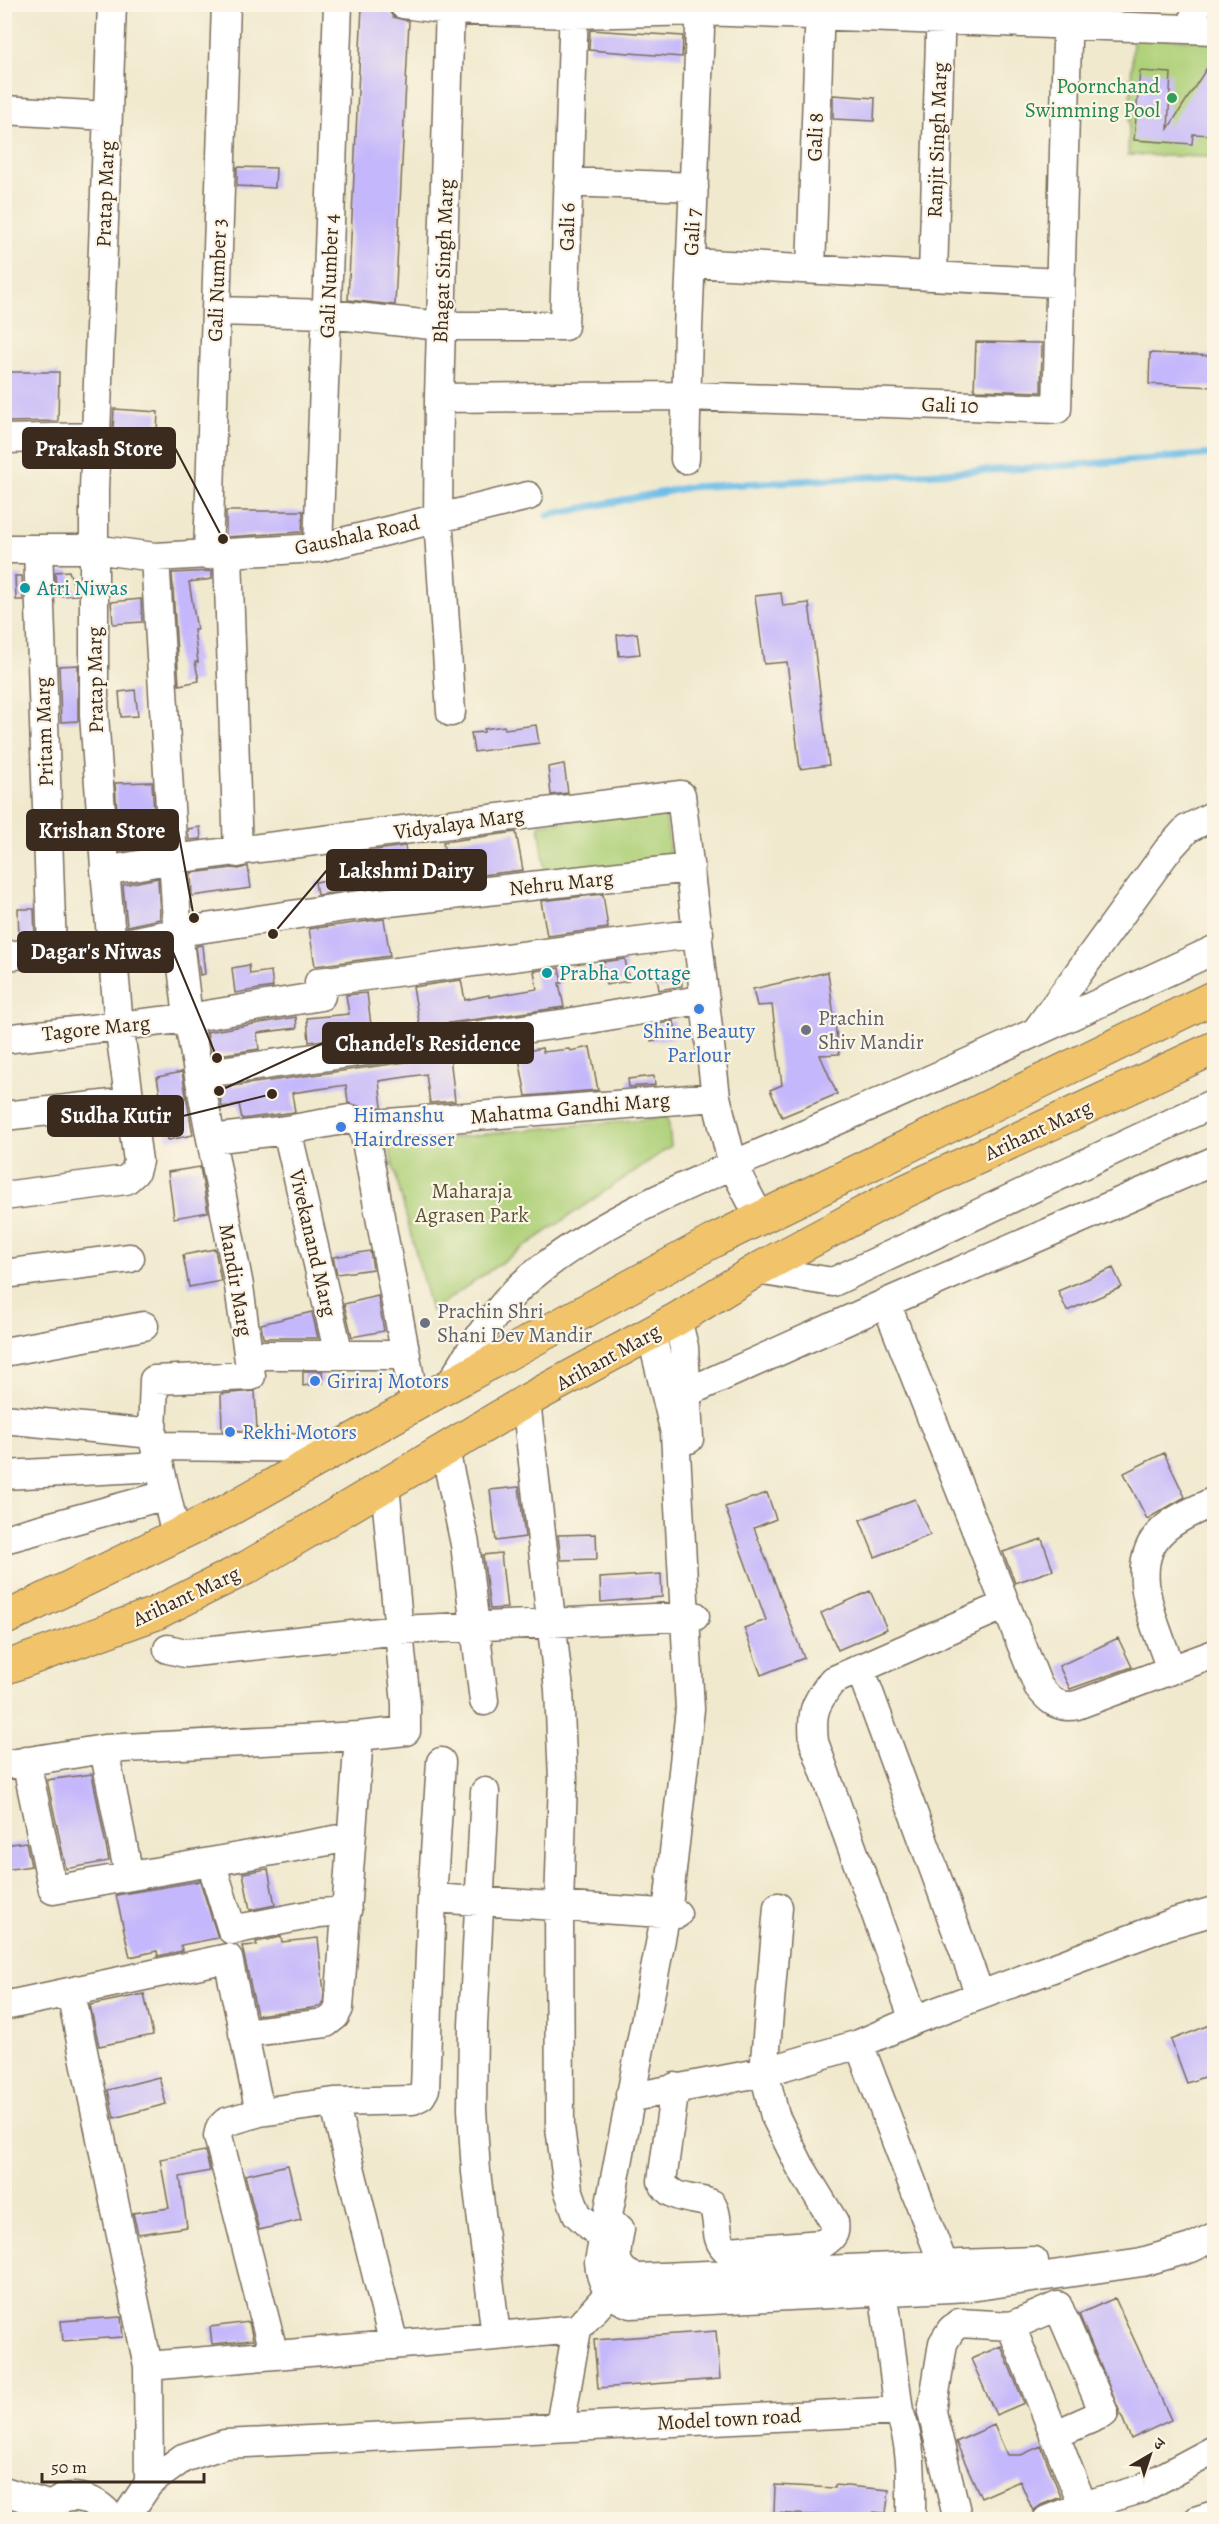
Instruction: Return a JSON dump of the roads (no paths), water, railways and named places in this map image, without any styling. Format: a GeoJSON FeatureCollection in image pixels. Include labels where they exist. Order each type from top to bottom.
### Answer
{"type":"FeatureCollection","features":[{"type":"Feature","properties":{"kind":"main road","name":"Arihant Marg"},"geometry":{"type":"LineString","coordinates":[[4,1619],[225,1512],[662,1267],[1215,997]]}},
{"type":"Feature","properties":{"kind":"main road","name":"Arihant Marg"},"geometry":{"type":"LineString","coordinates":[[4,1668],[154,1614],[248,1567],[526,1401],[664,1326],[757,1269],[897,1195],[1215,1048]]}},
{"type":"Feature","properties":{"kind":"street","name":"Pratap Marg"},"geometry":{"type":"LineString","coordinates":[[4,1196],[126,1180],[135,1172],[138,1161],[119,1025],[94,715],[95,437],[112,4]]}},
{"type":"Feature","properties":{"kind":"street","name":"Gali Number 3"},"geometry":{"type":"LineString","coordinates":[[226,4],[216,311],[218,555],[238,852]]}},
{"type":"Feature","properties":{"kind":"street","name":"Gali Number 4"},"geometry":{"type":"LineString","coordinates":[[318,548],[338,4]]}},
{"type":"Feature","properties":{"kind":"street"},"geometry":{"type":"LineString","coordinates":[[404,4],[574,9],[701,8],[1067,14],[1202,21]]}},
{"type":"Feature","properties":{"kind":"street","name":"Bhagat Singh Marg"},"geometry":{"type":"LineString","coordinates":[[449,7],[438,518],[451,712]]}},
{"type":"Feature","properties":{"kind":"street","name":"Gali 7"},"geometry":{"type":"LineString","coordinates":[[685,459],[701,8]]}},
{"type":"Feature","properties":{"kind":"street","name":"Gali 6"},"geometry":{"type":"LineString","coordinates":[[441,326],[564,326],[574,9]]}},
{"type":"Feature","properties":{"kind":"street","name":"Gali 8"},"geometry":{"type":"LineString","coordinates":[[811,269],[820,10]]}},
{"type":"Feature","properties":{"kind":"street","name":"Ranjit Singh Marg"},"geometry":{"type":"LineString","coordinates":[[933,276],[940,12]]}},
{"type":"Feature","properties":{"kind":"street","name":"Gali 10"},"geometry":{"type":"LineString","coordinates":[[439,398],[688,396],[1057,409],[1067,14]]}},
{"type":"Feature","properties":{"kind":"street"},"geometry":{"type":"LineString","coordinates":[[4,111],[107,116]]}},
{"type":"Feature","properties":{"kind":"street"},"geometry":{"type":"LineString","coordinates":[[567,182],[694,187]]}},
{"type":"Feature","properties":{"kind":"street"},"geometry":{"type":"LineString","coordinates":[[691,263],[1060,283]]}},
{"type":"Feature","properties":{"kind":"street"},"geometry":{"type":"LineString","coordinates":[[216,311],[328,314],[441,326]]}},
{"type":"Feature","properties":{"kind":"street"},"geometry":{"type":"LineString","coordinates":[[4,439],[95,437]]}},
{"type":"Feature","properties":{"kind":"street","name":"Gaushala Road"},"geometry":{"type":"LineString","coordinates":[[4,549],[93,549],[155,557],[318,548],[528,496]]}},
{"type":"Feature","properties":{"kind":"street","name":"Pritam Marg"},"geometry":{"type":"LineString","coordinates":[[38,549],[52,950]]}},
{"type":"Feature","properties":{"kind":"street","name":"Mandir Marg"},"geometry":{"type":"LineString","coordinates":[[155,557],[173,859],[188,1018],[239,1286],[251,1376],[154,1380],[156,1449],[176,1536]]}},
{"type":"Feature","properties":{"kind":"street","name":"Vidyalaya Marg"},"geometry":{"type":"LineString","coordinates":[[105,871],[173,859],[681,795],[690,868]]}},
{"type":"Feature","properties":{"kind":"street"},"geometry":{"type":"LineString","coordinates":[[1036,1032],[1167,850],[1187,829],[1215,815]]}},
{"type":"Feature","properties":{"kind":"street"},"geometry":{"type":"LineString","coordinates":[[690,868],[716,1096],[733,1166],[760,1218]]}},
{"type":"Feature","properties":{"kind":"street","name":"Nehru Marg"},"geometry":{"type":"LineString","coordinates":[[4,956],[112,946],[179,932],[345,907],[690,868]]}},
{"type":"Feature","properties":{"kind":"street","name":"Tagore Marg"},"geometry":{"type":"LineString","coordinates":[[4,1039],[188,1018],[321,996],[319,982],[699,933]]}},
{"type":"Feature","properties":{"kind":"street"},"geometry":{"type":"LineString","coordinates":[[450,1385],[484,1328],[531,1277],[580,1242],[646,1205],[1215,950]]}},
{"type":"Feature","properties":{"kind":"street"},"geometry":{"type":"LineString","coordinates":[[199,1074],[567,1023],[705,999]]}},
{"type":"Feature","properties":{"kind":"street","name":"Mahatma Gandhi Marg"},"geometry":{"type":"LineString","coordinates":[[211,1139],[287,1130],[349,1119],[363,1125],[716,1096]]}},
{"type":"Feature","properties":{"kind":"street"},"geometry":{"type":"LineString","coordinates":[[4,1116],[130,1102]]}},
{"type":"Feature","properties":{"kind":"street"},"geometry":{"type":"LineString","coordinates":[[757,1269],[833,1282],[1215,1103]]}},
{"type":"Feature","properties":{"kind":"street"},"geometry":{"type":"LineString","coordinates":[[363,1125],[415,1405]]}},
{"type":"Feature","properties":{"kind":"street","name":"Vivekanand Marg"},"geometry":{"type":"LineString","coordinates":[[287,1130],[339,1355]]}},
{"type":"Feature","properties":{"kind":"street"},"geometry":{"type":"LineString","coordinates":[[688,1392],[886,1303],[1215,1161]]}},
{"type":"Feature","properties":{"kind":"street"},"geometry":{"type":"LineString","coordinates":[[4,1274],[130,1258]]}},
{"type":"Feature","properties":{"kind":"street"},"geometry":{"type":"LineString","coordinates":[[886,1303],[1038,1686],[1048,1699],[1064,1708],[1077,1706],[1215,1654]]}},
{"type":"Feature","properties":{"kind":"street"},"geometry":{"type":"LineString","coordinates":[[4,1352],[144,1326]]}},
{"type":"Feature","properties":{"kind":"street"},"geometry":{"type":"LineString","coordinates":[[664,1326],[684,1347],[688,1392],[690,1616]]}},
{"type":"Feature","properties":{"kind":"street"},"geometry":{"type":"LineString","coordinates":[[664,1326],[690,1616],[701,1703],[671,1913],[637,2095],[603,2239],[599,2262],[601,2278],[618,2283],[652,2278],[881,2279],[970,2287],[1142,2262],[1191,2248],[1214,2234]]}},
{"type":"Feature","properties":{"kind":"street"},"geometry":{"type":"LineString","coordinates":[[250,1355],[406,1355]]}},
{"type":"Feature","properties":{"kind":"street"},"geometry":{"type":"LineString","coordinates":[[526,1401],[559,1690],[563,1779],[560,1906],[560,2127],[568,2189],[577,2214],[603,2239]]}},
{"type":"Feature","properties":{"kind":"street"},"geometry":{"type":"LineString","coordinates":[[4,1419],[156,1449]]}},
{"type":"Feature","properties":{"kind":"street"},"geometry":{"type":"LineString","coordinates":[[4,1475],[156,1449],[339,1448]]}},
{"type":"Feature","properties":{"kind":"street"},"geometry":{"type":"LineString","coordinates":[[444,1450],[465,1544],[484,1701]]}},
{"type":"Feature","properties":{"kind":"street"},"geometry":{"type":"LineString","coordinates":[[351,1837],[53,1890],[15,1763],[104,1749],[359,1736],[406,1731],[406,1704],[385,1485]]}},
{"type":"Feature","properties":{"kind":"street"},"geometry":{"type":"LineString","coordinates":[[4,1539],[166,1495]]}},
{"type":"Feature","properties":{"kind":"street"},"geometry":{"type":"LineString","coordinates":[[1171,1670],[1146,1595],[1143,1570],[1149,1548],[1161,1531],[1215,1501]]}},
{"type":"Feature","properties":{"kind":"street"},"geometry":{"type":"LineString","coordinates":[[914,2020],[814,1742],[812,1717],[820,1697],[832,1681],[1005,1605]]}},
{"type":"Feature","properties":{"kind":"street"},"geometry":{"type":"LineString","coordinates":[[168,1649],[185,1653],[399,1630],[690,1616]]}},
{"type":"Feature","properties":{"kind":"street"},"geometry":{"type":"LineString","coordinates":[[860,1668],[980,1995]]}},
{"type":"Feature","properties":{"kind":"street"},"geometry":{"type":"LineString","coordinates":[[243,2033],[326,2023],[339,2008],[359,1736]]}},
{"type":"Feature","properties":{"kind":"street"},"geometry":{"type":"LineString","coordinates":[[104,1749],[129,1876]]}},
{"type":"Feature","properties":{"kind":"street"},"geometry":{"type":"LineString","coordinates":[[274,2355],[218,2136],[220,2128],[226,2122],[260,2112],[334,2102],[413,2100],[421,2096],[425,2089],[432,1898],[441,1762]]}},
{"type":"Feature","properties":{"kind":"street"},"geometry":{"type":"LineString","coordinates":[[485,1792],[473,2025],[472,2109],[476,2172],[496,2336]]}},
{"type":"Feature","properties":{"kind":"street"},"geometry":{"type":"LineString","coordinates":[[211,1862],[232,1930],[319,1913],[347,1911]]}},
{"type":"Feature","properties":{"kind":"street"},"geometry":{"type":"LineString","coordinates":[[432,1898],[671,1913]]}},
{"type":"Feature","properties":{"kind":"street"},"geometry":{"type":"LineString","coordinates":[[675,2087],[662,2172],[665,2190],[673,2195],[712,2204],[717,2211],[718,2239],[722,2246],[729,2251],[822,2244],[831,2239],[835,2232],[834,2222],[800,2166],[775,2116],[764,2072],[778,1907]]}},
{"type":"Feature","properties":{"kind":"street"},"geometry":{"type":"LineString","coordinates":[[637,2095],[764,2072],[859,2044],[980,1995],[1173,1923],[1215,1911]]}},
{"type":"Feature","properties":{"kind":"street"},"geometry":{"type":"LineString","coordinates":[[4,2006],[228,1958],[260,2112]]}},
{"type":"Feature","properties":{"kind":"street"},"geometry":{"type":"LineString","coordinates":[[72,1993],[148,2366],[149,2483],[124,2520]]}},
{"type":"Feature","properties":{"kind":"street"},"geometry":{"type":"LineString","coordinates":[[859,2044],[944,2266]]}},
{"type":"Feature","properties":{"kind":"street"},"geometry":{"type":"LineString","coordinates":[[560,2426],[577,2329],[618,2283],[616,2254],[637,2095]]}},
{"type":"Feature","properties":{"kind":"street"},"geometry":{"type":"LineString","coordinates":[[334,2102],[394,2345]]}},
{"type":"Feature","properties":{"kind":"street"},"geometry":{"type":"LineString","coordinates":[[881,2279],[944,2266],[1040,2261],[1149,2241],[1214,2234]]}},
{"type":"Feature","properties":{"kind":"street"},"geometry":{"type":"LineString","coordinates":[[881,2279],[899,2411],[905,2427],[911,2463],[911,2520]]}},
{"type":"Feature","properties":{"kind":"street"},"geometry":{"type":"LineString","coordinates":[[958,2520],[932,2412],[943,2343],[951,2330],[959,2323],[1011,2326],[1058,2306],[1104,2412],[1054,2435]]}},
{"type":"Feature","properties":{"kind":"street"},"geometry":{"type":"LineString","coordinates":[[1011,2326],[1083,2506]]}},
{"type":"Feature","properties":{"kind":"street"},"geometry":{"type":"LineString","coordinates":[[148,2366],[577,2329]]}},
{"type":"Feature","properties":{"kind":"street","name":"Model town road"},"geometry":{"type":"LineString","coordinates":[[149,2483],[183,2458],[225,2444],[899,2411]]}},
{"type":"Feature","properties":{"kind":"street"},"geometry":{"type":"LineString","coordinates":[[1047,2520],[1083,2506],[1141,2489],[1215,2450]]}},
{"type":"Feature","properties":{"kind":"street"},"geometry":{"type":"LineString","coordinates":[[4,2491],[46,2513],[61,2500],[85,2497],[106,2509],[113,2520]]}},
{"type":"Feature","properties":{"kind":"street"},"geometry":{"type":"LineString","coordinates":[[1198,2520],[1215,2515]]}},
{"type":"Feature","properties":{"kind":"waterway"},"geometry":{"type":"LineString","coordinates":[[548,515],[690,487],[1046,467],[1214,454]]}},
{"type":"Feature","properties":{"kind":"railway"},"geometry":{"type":"LineString","coordinates":[[1211,838],[1214,835]]}},
{"type":"Feature","properties":{"kind":"place","name":"Poornchand Swimming Pool"},"geometry":{"type":"Point","coordinates":[1172,98]}},
{"type":"Feature","properties":{"kind":"place","name":"Prakash Store"},"geometry":{"type":"Point","coordinates":[223,539]}},
{"type":"Feature","properties":{"kind":"place","name":"Atri Niwas"},"geometry":{"type":"Point","coordinates":[25,588]}},
{"type":"Feature","properties":{"kind":"place","name":"Krishan Store"},"geometry":{"type":"Point","coordinates":[194,918]}},
{"type":"Feature","properties":{"kind":"place","name":"Lakshmi Dairy"},"geometry":{"type":"Point","coordinates":[273,934]}},
{"type":"Feature","properties":{"kind":"place","name":"Prabha Cottage"},"geometry":{"type":"Point","coordinates":[547,973]}},
{"type":"Feature","properties":{"kind":"place","name":"Shine Beauty Parlour"},"geometry":{"type":"Point","coordinates":[699,1009]}},
{"type":"Feature","properties":{"kind":"place","name":"Prachin Shiv Mandir"},"geometry":{"type":"Point","coordinates":[806,1030]}},
{"type":"Feature","properties":{"kind":"place","name":"Dagar's Niwas"},"geometry":{"type":"Point","coordinates":[217,1058]}},
{"type":"Feature","properties":{"kind":"place","name":"Chandel's Residence"},"geometry":{"type":"Point","coordinates":[219,1091]}},
{"type":"Feature","properties":{"kind":"place","name":"Sudha Kutir"},"geometry":{"type":"Point","coordinates":[272,1094]}},
{"type":"Feature","properties":{"kind":"place","name":"Himanshu Hairdresser"},"geometry":{"type":"Point","coordinates":[341,1127]}},
{"type":"Feature","properties":{"kind":"place","name":"Prachin Shri Shani Dev Mandir"},"geometry":{"type":"Point","coordinates":[425,1323]}},
{"type":"Feature","properties":{"kind":"place","name":"Giriraj Motors"},"geometry":{"type":"Point","coordinates":[315,1381]}},
{"type":"Feature","properties":{"kind":"place","name":"Rekhi Motors"},"geometry":{"type":"Point","coordinates":[230,1432]}},
{"type":"Feature","properties":{"kind":"park label","name":"Maharaja Agrasen Park"},"geometry":{"type":"Point","coordinates":[472,1203]}}]}
